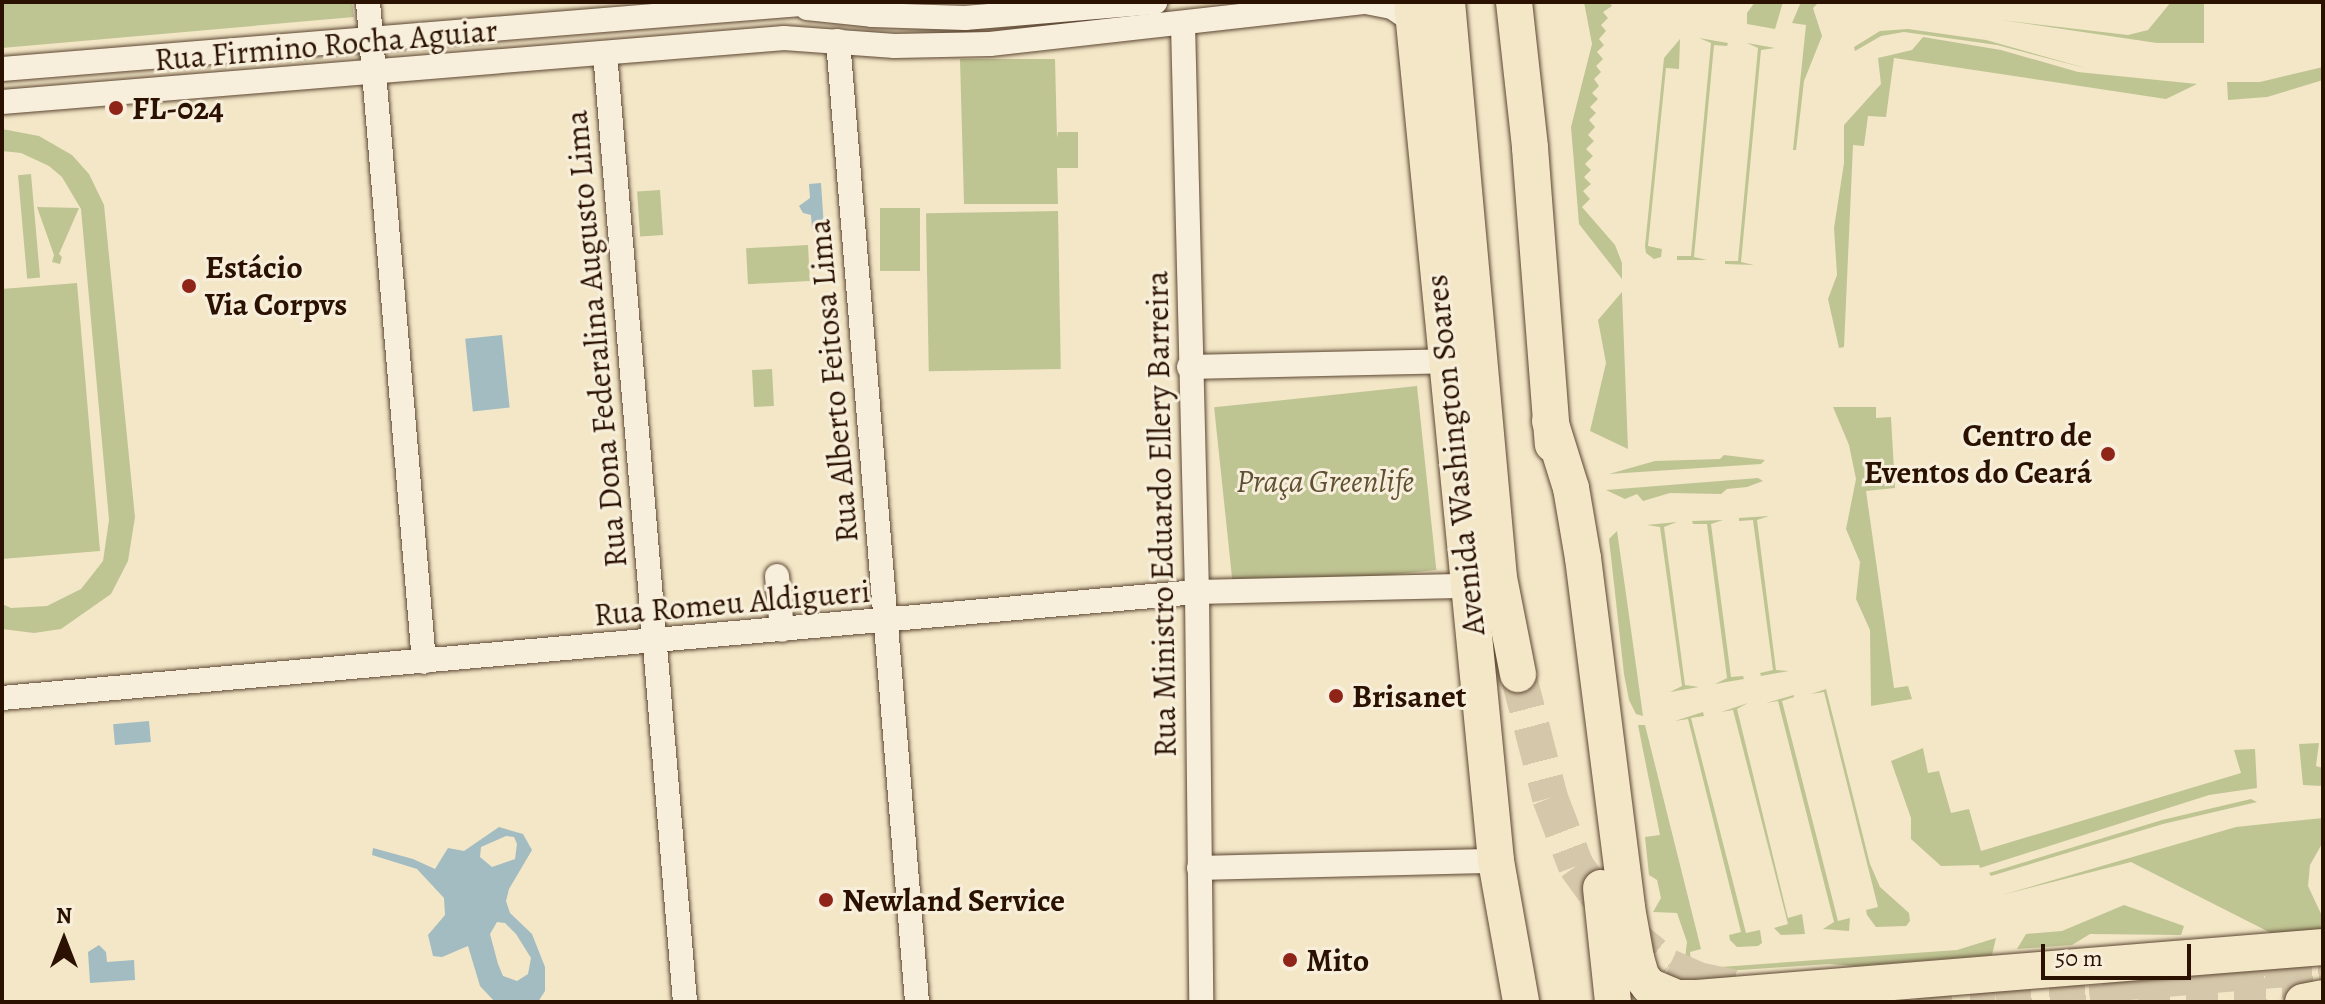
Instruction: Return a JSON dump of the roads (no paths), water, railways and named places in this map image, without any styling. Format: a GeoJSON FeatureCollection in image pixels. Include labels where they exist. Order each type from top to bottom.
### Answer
{"type":"FeatureCollection","features":[{"type":"Feature","properties":{"kind":"highway"},"geometry":{"type":"LineString","coordinates":[[1447,2],[1499,578],[1518,674]]}},
{"type":"Feature","properties":{"kind":"highway"},"geometry":{"type":"LineString","coordinates":[[1516,4],[1550,421],[1613,1002]]}},
{"type":"Feature","properties":{"kind":"highway","name":"Avenida Washington Soares"},"geometry":{"type":"LineString","coordinates":[[1413,12],[1496,861],[1521,1002]]}},
{"type":"Feature","properties":{"kind":"highway"},"geometry":{"type":"LineString","coordinates":[[1550,421],[1571,488],[1583,558],[1627,908],[1641,976],[1649,986],[1677,998],[1697,998],[2323,947]]}},
{"type":"Feature","properties":{"kind":"highway"},"geometry":{"type":"LineString","coordinates":[[2303,1002],[2323,998]]}},
{"type":"Feature","properties":{"kind":"street"},"geometry":{"type":"LineString","coordinates":[[368,2],[424,662]]}},
{"type":"Feature","properties":{"kind":"street","name":"Rua Firmino Rocha Aguiar"},"geometry":{"type":"LineString","coordinates":[[2,69],[371,40],[647,10],[795,7],[825,2]]}},
{"type":"Feature","properties":{"kind":"street"},"geometry":{"type":"LineString","coordinates":[[795,7],[872,15],[965,18],[1155,2]]}},
{"type":"Feature","properties":{"kind":"street","name":"Rua Firmino Rocha Aguiar"},"geometry":{"type":"LineString","coordinates":[[2,102],[784,38],[895,46],[990,44],[1366,2],[1413,12]]}},
{"type":"Feature","properties":{"kind":"street"},"geometry":{"type":"LineString","coordinates":[[647,10],[651,50]]}},
{"type":"Feature","properties":{"kind":"street","name":"Rua Ministro Eduardo Ellery Barreira"},"geometry":{"type":"LineString","coordinates":[[1183,24],[1189,367],[1197,592],[1201,1002]]}},
{"type":"Feature","properties":{"kind":"street","name":"Rua Alberto Feitosa Lima"},"geometry":{"type":"LineString","coordinates":[[838,41],[917,1002]]}},
{"type":"Feature","properties":{"kind":"street","name":"Rua Dona Federalina Augusto Lima"},"geometry":{"type":"LineString","coordinates":[[605,53],[685,1002]]}},
{"type":"Feature","properties":{"kind":"street"},"geometry":{"type":"LineString","coordinates":[[1189,367],[1446,361]]}},
{"type":"Feature","properties":{"kind":"street"},"geometry":{"type":"LineString","coordinates":[[777,576],[782,630]]}},
{"type":"Feature","properties":{"kind":"street","name":"Rua Romeu Aldigueri"},"geometry":{"type":"LineString","coordinates":[[2,698],[1197,592],[1468,586]]}},
{"type":"Feature","properties":{"kind":"street"},"geometry":{"type":"LineString","coordinates":[[1199,868],[1496,861]]}},
{"type":"Feature","properties":{"kind":"water"},"geometry":{"type":"Polygon","coordinates":[[[821,183],[824,228],[812,229],[811,215],[803,213],[799,206],[810,198],[809,184],[821,183]]]}},
{"type":"Feature","properties":{"kind":"water"},"geometry":{"type":"Polygon","coordinates":[[[502,335],[510,408],[473,411],[465,339],[502,335]]]}},
{"type":"Feature","properties":{"kind":"water"},"geometry":{"type":"Polygon","coordinates":[[[149,721],[151,742],[115,745],[113,724],[149,721]]]}},
{"type":"Feature","properties":{"kind":"water"},"geometry":{"type":"Polygon","coordinates":[[[499,827],[523,834],[532,850],[509,889],[506,901],[510,913],[532,934],[545,967],[545,991],[538,1002],[495,1002],[480,986],[468,946],[442,957],[433,956],[428,935],[445,915],[444,898],[417,869],[372,855],[373,848],[413,859],[435,869],[448,848],[464,851],[499,827]],[[506,836],[481,847],[480,857],[492,867],[515,859],[517,844],[514,837],[506,836]],[[497,922],[490,934],[498,964],[503,976],[517,981],[528,974],[531,958],[516,934],[505,923],[497,922]]]}},
{"type":"Feature","properties":{"kind":"water"},"geometry":{"type":"Polygon","coordinates":[[[99,945],[106,952],[107,962],[134,960],[135,980],[90,983],[88,952],[99,945]]]}},
{"type":"Feature","properties":{"kind":"tunnel"},"geometry":{"type":"LineString","coordinates":[[1518,674],[1550,798],[1576,866],[1626,932],[1669,967],[1698,980],[1745,990]]}},
{"type":"Feature","properties":{"kind":"tunnel"},"geometry":{"type":"LineString","coordinates":[[1916,995],[1995,993],[2323,966]]}},
{"type":"Feature","properties":{"kind":"tunnel"},"geometry":{"type":"LineString","coordinates":[[2090,1002],[2323,980]]}},
{"type":"Feature","properties":{"kind":"place","name":"FL-024"},"geometry":{"type":"Point","coordinates":[116,108]}},
{"type":"Feature","properties":{"kind":"place","name":"Estácio Via Corpvs"},"geometry":{"type":"Point","coordinates":[189,286]}},
{"type":"Feature","properties":{"kind":"place","name":"Centro de Eventos do Ceará"},"geometry":{"type":"Point","coordinates":[2108,454]}},
{"type":"Feature","properties":{"kind":"place","name":"Brisanet"},"geometry":{"type":"Point","coordinates":[1336,696]}},
{"type":"Feature","properties":{"kind":"place","name":"Newland Service"},"geometry":{"type":"Point","coordinates":[826,900]}},
{"type":"Feature","properties":{"kind":"place","name":"Mito"},"geometry":{"type":"Point","coordinates":[1290,960]}},
{"type":"Feature","properties":{"kind":"park label","name":"Praça Greenlife"},"geometry":{"type":"Point","coordinates":[1325,481]}}]}
